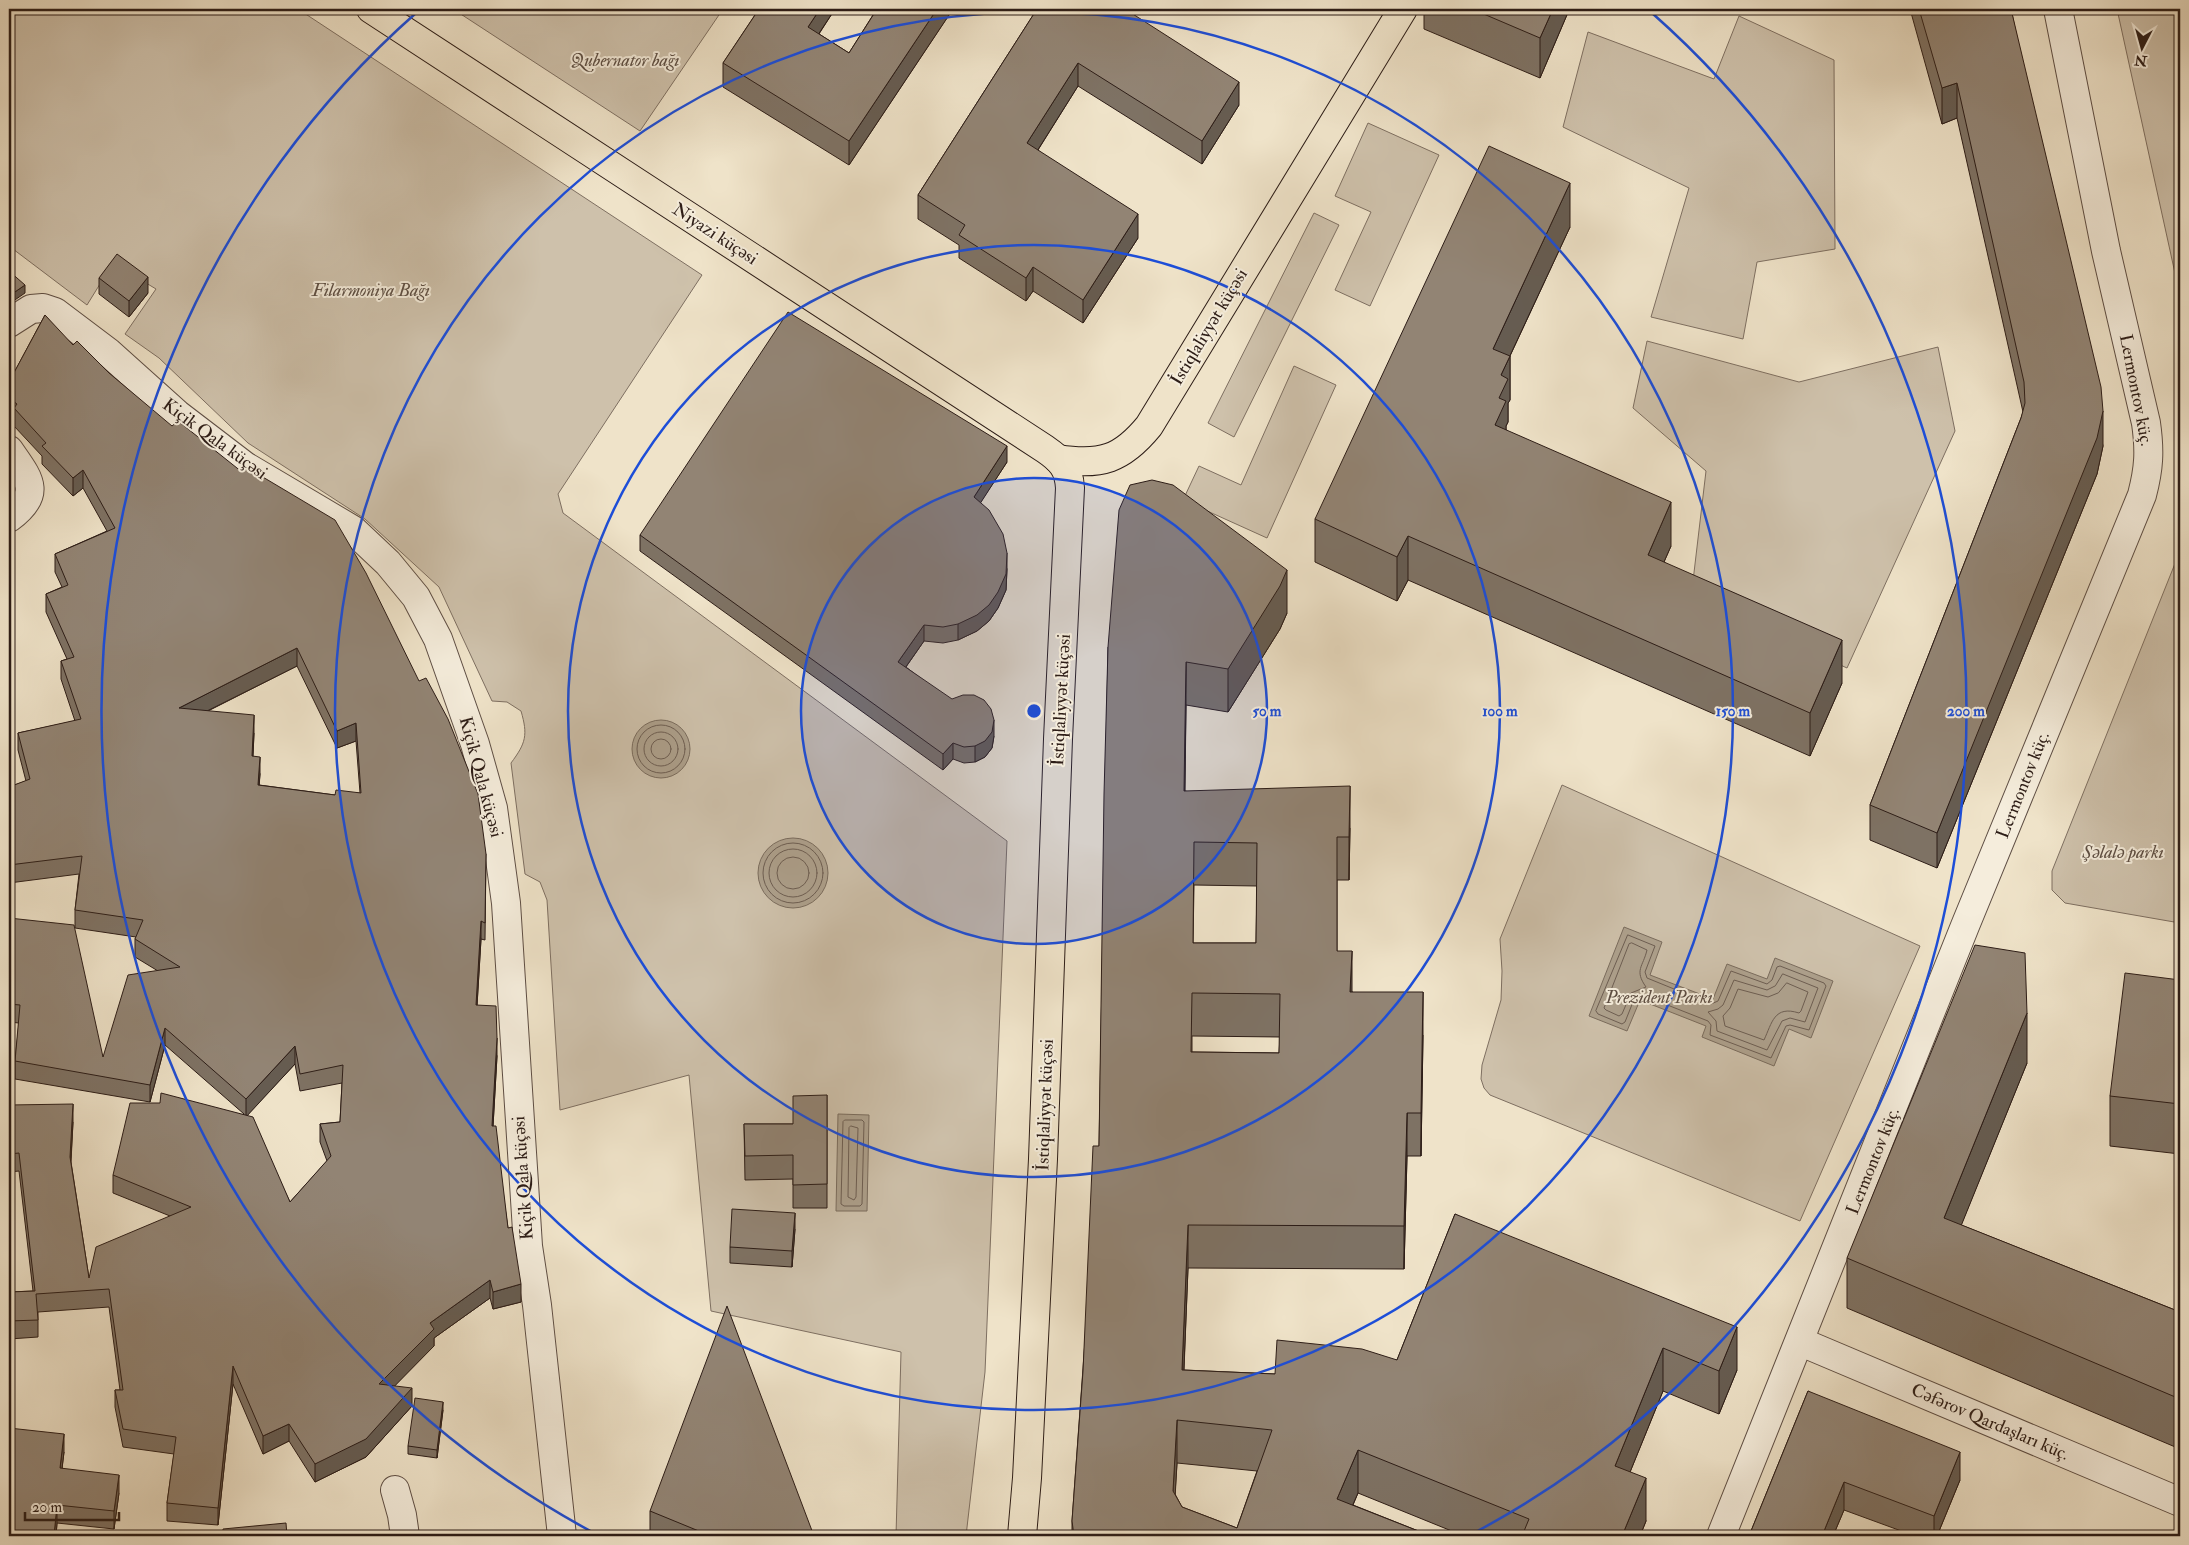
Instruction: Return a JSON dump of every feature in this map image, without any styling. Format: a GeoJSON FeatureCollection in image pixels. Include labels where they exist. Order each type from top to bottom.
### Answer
{"type":"FeatureCollection","features":[{"type":"Feature","properties":{"kind":"main road","name":"Niyazi küçəsi"},"geometry":{"type":"LineString","coordinates":[[371,9],[1058,458]]}},
{"type":"Feature","properties":{"kind":"main road","name":"İstiqlaliyyət küçəsi"},"geometry":{"type":"LineString","coordinates":[[1058,458],[1089,462],[1109,458],[1130,448],[1150,426],[1403,9]]}},
{"type":"Feature","properties":{"kind":"main road","name":"İstiqlaliyyət küçəsi"},"geometry":{"type":"LineString","coordinates":[[1022,1536],[1027,1478],[1043,1159],[1058,739],[1070,488],[1066,468],[1058,458]]}},
{"type":"Feature","properties":{"kind":"street","name":"Lermontov küç."},"geometry":{"type":"LineString","coordinates":[[1721,1536],[1801,1342],[1965,926],[2142,495],[2148,471],[2150,448],[2146,423],[2106,251],[2058,9]]}},
{"type":"Feature","properties":{"kind":"street","name":"Kiçik Qala küçəsi"},"geometry":{"type":"LineString","coordinates":[[9,323],[31,309],[43,308],[55,312],[108,352],[177,414],[244,466],[353,530],[388,563],[416,596],[438,639],[475,744],[493,808],[500,850],[506,903],[528,1246],[537,1305],[562,1536]]}},
{"type":"Feature","properties":{"kind":"street"},"geometry":{"type":"LineString","coordinates":[[9,450],[26,474],[30,488],[29,499],[21,509],[9,518]]}},
{"type":"Feature","properties":{"kind":"street","name":"Cəfərov Qardaşları küç."},"geometry":{"type":"LineString","coordinates":[[1801,1342],[2180,1502]]}},
{"type":"Feature","properties":{"kind":"street"},"geometry":{"type":"LineString","coordinates":[[395,1490],[402,1515],[405,1536]]}},
{"type":"Feature","properties":{"kind":"green space","name":"Filarmoniya Bağı"},"geometry":{"type":"Polygon","coordinates":[[[9,9],[298,9],[702,275],[558,494],[563,513],[1007,841],[985,1372],[966,1536],[896,1536],[901,1352],[711,1311],[689,1075],[560,1110],[547,900],[540,882],[525,874],[511,763],[523,744],[525,733],[523,719],[521,711],[507,702],[492,701],[439,587],[365,519],[248,443],[159,358],[125,334],[156,289],[113,263],[87,305],[9,246],[9,9]]]}},
{"type":"Feature","properties":{"kind":"green space","name":"Qubernator bağı"},"geometry":{"type":"Polygon","coordinates":[[[453,9],[723,9],[640,131],[453,9]]]}},
{"type":"Feature","properties":{"kind":"green space"},"geometry":{"type":"Polygon","coordinates":[[[2117,9],[2180,9],[2180,296],[2117,9]]]}},
{"type":"Feature","properties":{"kind":"green space"},"geometry":{"type":"Polygon","coordinates":[[[1739,16],[1834,60],[1835,249],[1757,262],[1743,339],[1651,317],[1689,188],[1563,127],[1588,32],[1714,79],[1739,16]]]}},
{"type":"Feature","properties":{"kind":"green space"},"geometry":{"type":"Polygon","coordinates":[[[1368,123],[1439,155],[1370,306],[1335,290],[1371,212],[1335,196],[1368,123]]]}},
{"type":"Feature","properties":{"kind":"green space"},"geometry":{"type":"Polygon","coordinates":[[[1314,213],[1339,225],[1234,437],[1208,423],[1314,213]]]}},
{"type":"Feature","properties":{"kind":"green space"},"geometry":{"type":"Polygon","coordinates":[[[1647,341],[1799,382],[1938,347],[1955,431],[1847,668],[1691,598],[1706,471],[1633,408],[1647,341]]]}},
{"type":"Feature","properties":{"kind":"green space"},"geometry":{"type":"Polygon","coordinates":[[[1294,366],[1336,385],[1267,538],[1183,500],[1199,466],[1241,485],[1294,366]]]}},
{"type":"Feature","properties":{"kind":"green space","name":"Şəlalə parkı"},"geometry":{"type":"Polygon","coordinates":[[[2180,551],[2180,923],[2065,903],[2052,890],[2052,871],[2180,551]]]}},
{"type":"Feature","properties":{"kind":"green space","name":"Prezident Parkı"},"geometry":{"type":"Polygon","coordinates":[[[1562,785],[1920,946],[1800,1221],[1490,1095],[1484,1088],[1481,1079],[1482,1065],[1501,1000],[1500,939],[1562,785]]]}},
{"type":"Feature","properties":{"kind":"water"},"geometry":{"type":"Polygon","coordinates":[[[661,720],[672,722],[685,733],[690,749],[688,760],[677,773],[661,778],[650,776],[637,765],[632,749],[634,738],[645,725],[661,720]]]}},
{"type":"Feature","properties":{"kind":"water"},"geometry":{"type":"Polygon","coordinates":[[[793,838],[806,841],[818,848],[825,860],[828,873],[825,886],[818,898],[806,905],[793,908],[780,905],[768,898],[761,886],[758,873],[761,860],[768,848],[780,841],[793,838]]]}},
{"type":"Feature","properties":{"kind":"water"},"geometry":{"type":"Polygon","coordinates":[[[1624,927],[1662,942],[1650,975],[1713,999],[1727,964],[1767,979],[1775,958],[1833,981],[1811,1038],[1789,1029],[1774,1066],[1702,1037],[1706,1026],[1640,1000],[1627,1031],[1589,1016],[1624,927]]]}},
{"type":"Feature","properties":{"kind":"water"},"geometry":{"type":"Polygon","coordinates":[[[838,1114],[869,1115],[867,1211],[836,1211],[838,1114]]]}},
{"type":"Feature","properties":{"kind":"building"},"geometry":{"type":"Polygon","coordinates":[[[759,9],[820,9],[808,27],[849,53],[877,9],[937,9],[849,141],[723,63],[759,9]]]}},
{"type":"Feature","properties":{"kind":"building"},"geometry":{"type":"Polygon","coordinates":[[[1037,9],[1125,9],[1239,82],[1202,141],[1078,63],[1027,143],[1138,214],[1083,300],[1033,267],[1026,278],[959,235],[965,225],[918,195],[1037,9]]]}},
{"type":"Feature","properties":{"kind":"building"},"geometry":{"type":"Polygon","coordinates":[[[1472,9],[1553,9],[1540,38],[1472,9]]]}},
{"type":"Feature","properties":{"kind":"building"},"geometry":{"type":"Polygon","coordinates":[[[1919,9],[2011,9],[2101,387],[2103,411],[2097,438],[1937,833],[1870,805],[2021,418],[2025,403],[2024,382],[1957,83],[1942,88],[1919,9]]]}},
{"type":"Feature","properties":{"kind":"building"},"geometry":{"type":"Polygon","coordinates":[[[1489,146],[1570,183],[1493,349],[1510,356],[1501,375],[1508,379],[1499,398],[1506,401],[1495,425],[1671,502],[1648,555],[1842,640],[1810,713],[1408,536],[1397,557],[1315,519],[1489,146]]]}},
{"type":"Feature","properties":{"kind":"building"},"geometry":{"type":"Polygon","coordinates":[[[117,254],[148,277],[129,301],[99,278],[117,254]]]}},
{"type":"Feature","properties":{"kind":"building"},"geometry":{"type":"Polygon","coordinates":[[[9,271],[25,285],[9,296],[9,271]]]}},
{"type":"Feature","properties":{"kind":"building"},"geometry":{"type":"Polygon","coordinates":[[[788,312],[1007,446],[974,497],[989,510],[1003,534],[1007,553],[1006,574],[998,592],[989,605],[977,615],[958,624],[943,627],[924,625],[898,662],[952,699],[963,695],[974,695],[984,700],[991,709],[994,720],[992,732],[985,741],[975,746],[964,747],[953,743],[943,754],[640,535],[788,312]]]}},
{"type":"Feature","properties":{"kind":"building"},"geometry":{"type":"Polygon","coordinates":[[[45,315],[73,345],[77,341],[109,373],[172,426],[178,421],[242,472],[246,467],[335,520],[366,573],[419,681],[426,678],[448,719],[478,794],[486,854],[485,923],[481,921],[476,1005],[496,1006],[497,1038],[492,1126],[496,1126],[508,1228],[512,1227],[521,1284],[493,1292],[490,1280],[430,1323],[434,1329],[379,1384],[412,1388],[366,1439],[315,1464],[289,1424],[263,1436],[233,1366],[218,1508],[167,1503],[176,1437],[123,1429],[115,1390],[123,1390],[109,1289],[36,1294],[38,1320],[9,1321],[9,1292],[35,1291],[19,1153],[9,1154],[9,1105],[73,1104],[70,1157],[89,1278],[96,1247],[191,1207],[113,1175],[130,1103],[160,1103],[161,1093],[253,1117],[290,1202],[331,1156],[320,1124],[340,1122],[343,1065],[300,1074],[295,1046],[246,1099],[165,1028],[150,1085],[15,1061],[20,1005],[9,1004],[9,918],[74,925],[103,1057],[128,975],[180,967],[135,939],[143,920],[75,910],[82,856],[9,865],[9,787],[30,779],[18,733],[81,719],[61,661],[74,657],[46,594],[68,585],[55,554],[115,528],[83,470],[73,478],[42,446],[46,443],[14,408],[17,404],[9,398],[9,382],[45,315]],[[297,648],[179,708],[254,715],[252,756],[260,757],[258,785],[335,795],[336,790],[361,793],[356,723],[337,731],[297,648]]]}},
{"type":"Feature","properties":{"kind":"building"},"geometry":{"type":"Polygon","coordinates":[[[1152,480],[1173,485],[1287,570],[1280,586],[1228,669],[1186,662],[1184,791],[1350,786],[1349,837],[1337,837],[1337,951],[1352,951],[1350,992],[1423,992],[1421,1113],[1407,1113],[1404,1226],[1188,1225],[1182,1370],[1275,1374],[1277,1340],[1362,1349],[1397,1360],[1455,1214],[1737,1327],[1719,1371],[1663,1348],[1615,1466],[1646,1478],[1622,1536],[1522,1536],[1529,1519],[1358,1450],[1337,1499],[1431,1536],[1074,1536],[1072,1521],[1083,1371],[1093,1146],[1099,1146],[1108,647],[1119,510],[1130,485],[1152,480]],[[1194,842],[1193,943],[1256,943],[1257,843],[1194,842]],[[1192,993],[1191,1052],[1279,1053],[1280,994],[1192,993]],[[1177,1420],[1173,1491],[1182,1507],[1237,1528],[1272,1430],[1177,1420]]]}},
{"type":"Feature","properties":{"kind":"building"},"geometry":{"type":"Polygon","coordinates":[[[1975,945],[2025,953],[2027,1013],[1944,1218],[2180,1312],[2180,1399],[1847,1258],[1975,945]]]}},
{"type":"Feature","properties":{"kind":"building"},"geometry":{"type":"Polygon","coordinates":[[[2125,973],[2180,980],[2180,1104],[2110,1096],[2125,973]]]}},
{"type":"Feature","properties":{"kind":"building"},"geometry":{"type":"Polygon","coordinates":[[[827,1095],[827,1184],[793,1185],[793,1155],[745,1156],[744,1124],[793,1124],[793,1096],[827,1095]]]}},
{"type":"Feature","properties":{"kind":"building"},"geometry":{"type":"Polygon","coordinates":[[[732,1209],[795,1213],[792,1251],[730,1247],[732,1209]]]}},
{"type":"Feature","properties":{"kind":"building"},"geometry":{"type":"Polygon","coordinates":[[[727,1306],[814,1536],[711,1536],[650,1511],[727,1306]]]}},
{"type":"Feature","properties":{"kind":"building"},"geometry":{"type":"Polygon","coordinates":[[[1808,1391],[1960,1452],[1934,1516],[1844,1482],[1822,1536],[1749,1536],[1808,1391]]]}},
{"type":"Feature","properties":{"kind":"building"},"geometry":{"type":"Polygon","coordinates":[[[415,1398],[443,1402],[437,1450],[408,1446],[415,1398]]]}},
{"type":"Feature","properties":{"kind":"building"},"geometry":{"type":"Polygon","coordinates":[[[9,1428],[64,1434],[60,1468],[119,1475],[114,1511],[57,1505],[54,1536],[9,1536],[9,1428]]]}},
{"type":"Feature","properties":{"kind":"building"},"geometry":{"type":"Polygon","coordinates":[[[286,1523],[287,1536],[223,1536],[223,1529],[286,1523]]]}}]}
